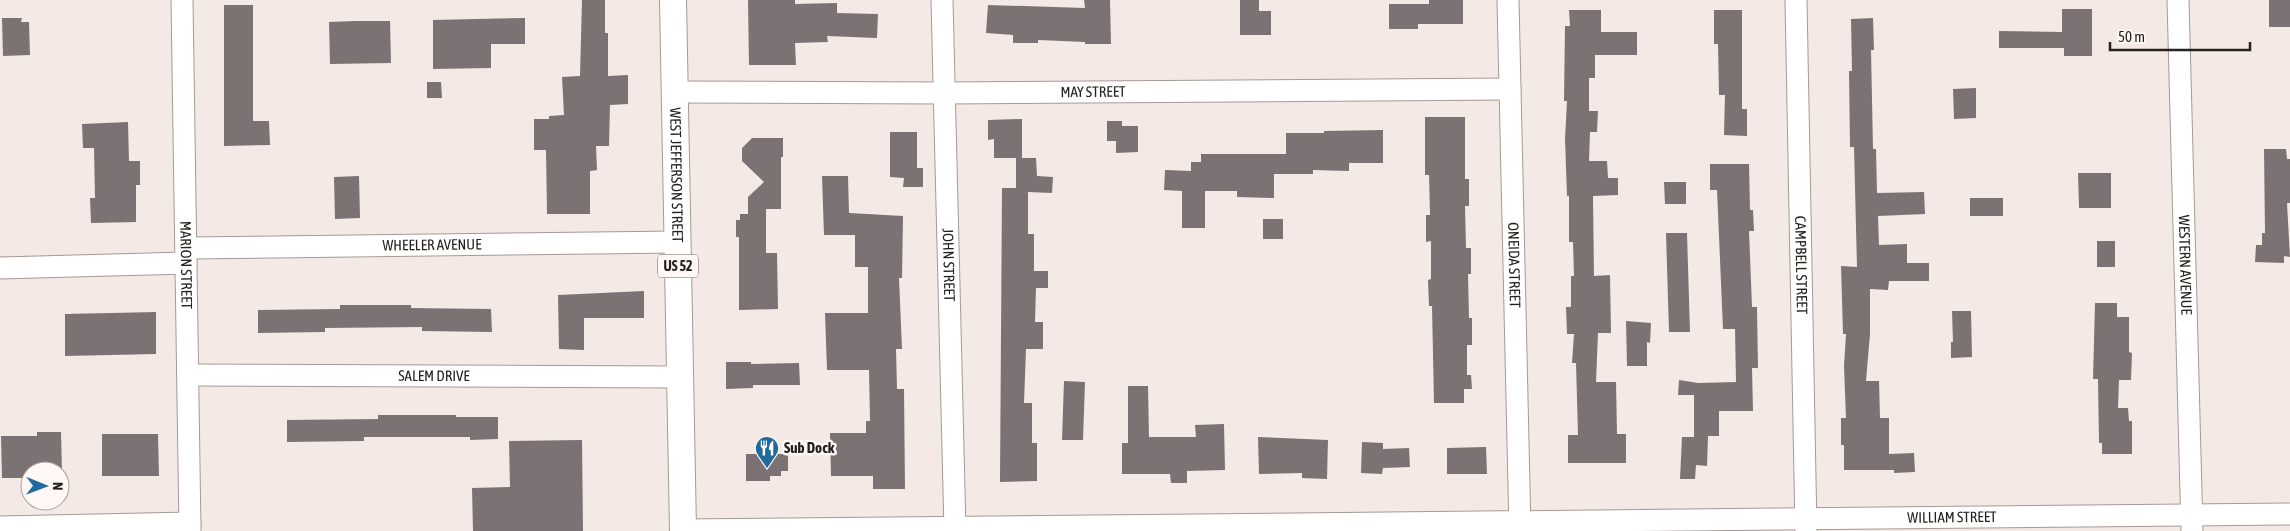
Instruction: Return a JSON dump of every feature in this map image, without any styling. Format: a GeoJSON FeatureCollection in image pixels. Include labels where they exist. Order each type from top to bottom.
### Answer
{"type":"FeatureCollection","features":[{"type":"Feature","properties":{"kind":"main road","name":"WEST JEFFERSON STREET"},"geometry":{"type":"LineString","coordinates":[[673,0],[683,530]]}},
{"type":"Feature","properties":{"kind":"street","name":"MARION STREET"},"geometry":{"type":"LineString","coordinates":[[182,0],[190,527]]}},
{"type":"Feature","properties":{"kind":"street","name":"JOHN STREET"},"geometry":{"type":"LineString","coordinates":[[942,0],[955,529]]}},
{"type":"Feature","properties":{"kind":"street","name":"ONEIDA STREET"},"geometry":{"type":"LineString","coordinates":[[1508,0],[1520,526]]}},
{"type":"Feature","properties":{"kind":"street","name":"CAMPBELL STREET"},"geometry":{"type":"LineString","coordinates":[[1796,0],[1806,525]]}},
{"type":"Feature","properties":{"kind":"street","name":"WESTERN AVENUE"},"geometry":{"type":"LineString","coordinates":[[2178,0],[2192,523]]}},
{"type":"Feature","properties":{"kind":"street","name":"MAY STREET"},"geometry":{"type":"LineString","coordinates":[[675,92],[943,93],[1510,89]]}},
{"type":"Feature","properties":{"kind":"street","name":"WHEELER AVENUE"},"geometry":{"type":"LineString","coordinates":[[0,268],[186,255],[678,242]]}},
{"type":"Feature","properties":{"kind":"street","name":"SALEM DRIVE"},"geometry":{"type":"LineString","coordinates":[[188,375],[680,377]]}},
{"type":"Feature","properties":{"kind":"street","name":"WILLIAM STREET"},"geometry":{"type":"LineString","coordinates":[[683,530],[2192,523],[2290,514]]}},
{"type":"Feature","properties":{"kind":"street"},"geometry":{"type":"LineString","coordinates":[[0,528],[190,527]]}},
{"type":"Feature","properties":{"kind":"building"},"geometry":{"type":"Polygon","coordinates":[[[582,0],[605,0],[605,33],[608,33],[608,76],[628,75],[628,104],[610,105],[609,146],[596,146],[597,170],[590,171],[590,214],[547,214],[546,150],[534,150],[534,119],[549,119],[549,116],[564,115],[562,77],[580,76],[582,0]]]}},
{"type":"Feature","properties":{"kind":"building"},"geometry":{"type":"Polygon","coordinates":[[[748,0],[795,0],[795,4],[837,3],[837,13],[878,14],[877,38],[827,36],[828,42],[795,43],[796,65],[749,65],[748,0]]]}},
{"type":"Feature","properties":{"kind":"building"},"geometry":{"type":"Polygon","coordinates":[[[1084,0],[1110,0],[1111,44],[1038,40],[1038,43],[1013,43],[1013,35],[986,33],[988,5],[1085,8],[1084,0]]]}},
{"type":"Feature","properties":{"kind":"building"},"geometry":{"type":"Polygon","coordinates":[[[1240,0],[1259,0],[1259,11],[1271,11],[1271,35],[1240,35],[1240,0]]]}},
{"type":"Feature","properties":{"kind":"building"},"geometry":{"type":"Polygon","coordinates":[[[1429,0],[1463,0],[1463,24],[1418,24],[1418,29],[1389,29],[1389,4],[1429,4],[1429,0]]]}},
{"type":"Feature","properties":{"kind":"building"},"geometry":{"type":"Polygon","coordinates":[[[2269,0],[2290,0],[2290,27],[2269,27],[2269,0]]]}},
{"type":"Feature","properties":{"kind":"building"},"geometry":{"type":"Polygon","coordinates":[[[224,5],[253,5],[253,121],[269,121],[270,145],[224,146],[224,5]]]}},
{"type":"Feature","properties":{"kind":"building"},"geometry":{"type":"Polygon","coordinates":[[[2062,9],[2092,9],[2092,56],[2064,56],[2064,48],[1999,48],[1999,31],[2062,32],[2062,9]]]}},
{"type":"Feature","properties":{"kind":"building"},"geometry":{"type":"Polygon","coordinates":[[[1569,10],[1601,10],[1601,32],[1637,32],[1637,55],[1595,55],[1595,78],[1589,78],[1589,111],[1598,111],[1597,132],[1590,132],[1589,161],[1607,161],[1608,178],[1618,178],[1618,195],[1593,196],[1594,276],[1610,275],[1611,333],[1598,333],[1596,382],[1616,382],[1617,434],[1626,434],[1626,463],[1568,463],[1568,435],[1578,435],[1576,363],[1572,363],[1574,334],[1567,334],[1566,307],[1571,307],[1571,276],[1574,276],[1573,242],[1569,242],[1569,196],[1567,196],[1565,139],[1567,101],[1564,101],[1565,26],[1570,26],[1569,10]]]}},
{"type":"Feature","properties":{"kind":"building"},"geometry":{"type":"Polygon","coordinates":[[[1714,10],[1742,10],[1742,109],[1747,109],[1747,136],[1724,135],[1725,95],[1719,95],[1718,44],[1714,44],[1714,10]]]}},
{"type":"Feature","properties":{"kind":"building"},"geometry":{"type":"Polygon","coordinates":[[[2,18],[22,18],[21,22],[29,22],[30,55],[3,56],[2,18]]]}},
{"type":"Feature","properties":{"kind":"building"},"geometry":{"type":"Polygon","coordinates":[[[525,18],[525,44],[491,44],[491,68],[433,69],[433,20],[525,18]]]}},
{"type":"Feature","properties":{"kind":"building"},"geometry":{"type":"Polygon","coordinates":[[[1873,18],[1874,50],[1871,50],[1873,149],[1876,149],[1877,193],[1924,192],[1925,214],[1878,216],[1879,245],[1907,244],[1907,263],[1929,263],[1929,281],[1889,281],[1888,290],[1870,289],[1870,334],[1866,381],[1879,381],[1880,418],[1889,418],[1889,454],[1914,453],[1915,472],[1894,473],[1894,470],[1844,470],[1844,445],[1841,445],[1841,418],[1846,418],[1844,366],[1846,334],[1843,334],[1841,266],[1857,267],[1854,147],[1850,147],[1849,71],[1852,71],[1851,19],[1873,18]]]}},
{"type":"Feature","properties":{"kind":"building"},"geometry":{"type":"Polygon","coordinates":[[[390,21],[391,63],[330,64],[329,22],[390,21]]]}},
{"type":"Feature","properties":{"kind":"building"},"geometry":{"type":"Polygon","coordinates":[[[427,82],[441,82],[442,98],[427,98],[427,82]]]}},
{"type":"Feature","properties":{"kind":"building"},"geometry":{"type":"Polygon","coordinates":[[[1976,88],[1976,118],[1954,119],[1953,89],[1976,88]]]}},
{"type":"Feature","properties":{"kind":"building"},"geometry":{"type":"Polygon","coordinates":[[[1425,117],[1465,117],[1465,179],[1469,179],[1469,206],[1465,206],[1466,248],[1471,248],[1471,274],[1468,274],[1469,318],[1472,318],[1472,345],[1467,345],[1467,375],[1471,375],[1472,389],[1464,389],[1464,403],[1434,403],[1432,306],[1429,306],[1428,280],[1431,279],[1431,241],[1426,242],[1426,215],[1430,215],[1429,175],[1425,175],[1425,117]]]}},
{"type":"Feature","properties":{"kind":"building"},"geometry":{"type":"Polygon","coordinates":[[[1022,119],[1022,158],[994,158],[994,139],[988,140],[988,120],[1022,119]]]}},
{"type":"Feature","properties":{"kind":"building"},"geometry":{"type":"Polygon","coordinates":[[[1107,121],[1122,121],[1122,126],[1138,126],[1138,152],[1116,153],[1116,141],[1107,141],[1107,121]]]}},
{"type":"Feature","properties":{"kind":"building"},"geometry":{"type":"Polygon","coordinates":[[[128,122],[129,161],[140,161],[140,185],[136,185],[136,222],[91,223],[90,198],[95,198],[94,148],[83,148],[82,124],[128,122]]]}},
{"type":"Feature","properties":{"kind":"building"},"geometry":{"type":"Polygon","coordinates":[[[1383,130],[1383,163],[1349,163],[1349,171],[1313,170],[1313,174],[1274,174],[1274,198],[1237,197],[1237,191],[1205,191],[1205,228],[1182,228],[1182,191],[1164,190],[1165,170],[1191,171],[1191,162],[1201,162],[1201,154],[1286,154],[1286,133],[1383,130]]]}},
{"type":"Feature","properties":{"kind":"building"},"geometry":{"type":"Polygon","coordinates":[[[890,132],[917,132],[917,168],[923,168],[923,187],[903,187],[904,178],[890,177],[890,132]]]}},
{"type":"Feature","properties":{"kind":"building"},"geometry":{"type":"Polygon","coordinates":[[[752,138],[783,138],[781,209],[766,209],[766,253],[777,253],[778,309],[739,310],[739,237],[736,237],[736,220],[740,220],[740,214],[748,214],[748,197],[764,182],[742,161],[742,148],[752,138]]]}},
{"type":"Feature","properties":{"kind":"building"},"geometry":{"type":"Polygon","coordinates":[[[2264,149],[2286,149],[2287,159],[2290,159],[2290,203],[2287,203],[2290,257],[2284,256],[2284,263],[2255,262],[2256,245],[2262,245],[2262,233],[2265,233],[2264,149]]]}},
{"type":"Feature","properties":{"kind":"building"},"geometry":{"type":"Polygon","coordinates":[[[1016,158],[1036,158],[1037,176],[1053,177],[1052,193],[1028,192],[1028,234],[1034,234],[1034,271],[1048,271],[1048,288],[1036,288],[1035,322],[1043,322],[1043,349],[1026,349],[1024,403],[1032,403],[1032,443],[1037,443],[1037,481],[1000,482],[1002,188],[1016,188],[1016,158]]]}},
{"type":"Feature","properties":{"kind":"building"},"geometry":{"type":"Polygon","coordinates":[[[1710,164],[1749,164],[1750,210],[1753,210],[1754,231],[1749,231],[1752,307],[1757,307],[1758,368],[1752,368],[1753,411],[1719,411],[1719,436],[1708,436],[1707,466],[1696,465],[1695,479],[1680,479],[1682,437],[1694,437],[1694,395],[1678,395],[1679,380],[1698,383],[1736,382],[1735,329],[1723,329],[1717,190],[1710,190],[1710,164]]]}},
{"type":"Feature","properties":{"kind":"building"},"geometry":{"type":"Polygon","coordinates":[[[2078,173],[2111,173],[2111,208],[2079,208],[2078,173]]]}},
{"type":"Feature","properties":{"kind":"building"},"geometry":{"type":"Polygon","coordinates":[[[359,176],[360,218],[335,219],[334,177],[359,176]]]}},
{"type":"Feature","properties":{"kind":"building"},"geometry":{"type":"Polygon","coordinates":[[[822,176],[848,176],[849,213],[903,216],[902,278],[899,278],[902,349],[896,349],[897,389],[904,389],[905,489],[873,489],[873,476],[831,476],[830,433],[866,433],[866,421],[870,421],[869,370],[827,370],[825,313],[868,313],[868,267],[855,267],[855,235],[824,235],[822,176]]]}},
{"type":"Feature","properties":{"kind":"building"},"geometry":{"type":"Polygon","coordinates":[[[1664,182],[1686,182],[1686,204],[1665,204],[1664,182]]]}},
{"type":"Feature","properties":{"kind":"building"},"geometry":{"type":"Polygon","coordinates":[[[1970,198],[2003,198],[2003,216],[1970,216],[1970,198]]]}},
{"type":"Feature","properties":{"kind":"building"},"geometry":{"type":"Polygon","coordinates":[[[1263,219],[1283,219],[1283,239],[1263,239],[1263,219]]]}},
{"type":"Feature","properties":{"kind":"building"},"geometry":{"type":"Polygon","coordinates":[[[1666,233],[1687,233],[1690,332],[1669,332],[1666,233]]]}},
{"type":"Feature","properties":{"kind":"building"},"geometry":{"type":"Polygon","coordinates":[[[2097,241],[2115,241],[2115,267],[2097,267],[2097,241]]]}},
{"type":"Feature","properties":{"kind":"building"},"geometry":{"type":"Polygon","coordinates":[[[644,291],[644,318],[584,318],[584,350],[559,349],[558,295],[644,291]]]}},
{"type":"Feature","properties":{"kind":"building"},"geometry":{"type":"Polygon","coordinates":[[[2095,303],[2117,303],[2117,317],[2129,317],[2129,352],[2132,353],[2131,380],[2119,380],[2118,408],[2128,408],[2129,421],[2132,421],[2132,454],[2102,454],[2102,443],[2099,443],[2098,379],[2093,379],[2095,303]]]}},
{"type":"Feature","properties":{"kind":"building"},"geometry":{"type":"Polygon","coordinates":[[[340,305],[411,305],[411,308],[491,309],[492,332],[422,331],[422,327],[325,328],[325,332],[258,333],[258,310],[340,309],[340,305]]]}},
{"type":"Feature","properties":{"kind":"building"},"geometry":{"type":"Polygon","coordinates":[[[1952,311],[1971,311],[1972,357],[1951,358],[1951,342],[1953,342],[1952,311]]]}},
{"type":"Feature","properties":{"kind":"building"},"geometry":{"type":"Polygon","coordinates":[[[156,312],[156,354],[65,356],[65,314],[156,312]]]}},
{"type":"Feature","properties":{"kind":"building"},"geometry":{"type":"Polygon","coordinates":[[[1626,321],[1651,323],[1650,343],[1647,342],[1647,366],[1627,366],[1626,321]]]}},
{"type":"Feature","properties":{"kind":"building"},"geometry":{"type":"Polygon","coordinates":[[[726,362],[751,362],[751,364],[799,363],[800,385],[753,385],[753,388],[726,389],[726,362]]]}},
{"type":"Feature","properties":{"kind":"building"},"geometry":{"type":"Polygon","coordinates":[[[1064,381],[1085,382],[1083,440],[1062,440],[1064,381]]]}},
{"type":"Feature","properties":{"kind":"building"},"geometry":{"type":"Polygon","coordinates":[[[1128,386],[1148,386],[1149,437],[1196,437],[1195,425],[1224,424],[1225,470],[1187,471],[1187,483],[1171,483],[1170,474],[1122,474],[1122,443],[1128,443],[1128,386]]]}},
{"type":"Feature","properties":{"kind":"building"},"geometry":{"type":"Polygon","coordinates":[[[378,415],[498,417],[498,439],[470,440],[470,437],[364,437],[364,441],[287,442],[287,420],[378,419],[378,415]]]}},
{"type":"Feature","properties":{"kind":"building"},"geometry":{"type":"Polygon","coordinates":[[[37,432],[61,432],[62,461],[20,461],[20,478],[2,478],[1,436],[37,436],[37,432]]]}},
{"type":"Feature","properties":{"kind":"building"},"geometry":{"type":"Polygon","coordinates":[[[102,434],[158,434],[159,476],[102,476],[102,434]]]}},
{"type":"Feature","properties":{"kind":"building"},"geometry":{"type":"Polygon","coordinates":[[[1258,437],[1328,440],[1327,479],[1302,478],[1302,473],[1259,474],[1258,437]]]}},
{"type":"Feature","properties":{"kind":"building"},"geometry":{"type":"Polygon","coordinates":[[[582,440],[583,531],[473,531],[472,488],[510,487],[509,441],[582,440]]]}},
{"type":"Feature","properties":{"kind":"building"},"geometry":{"type":"Polygon","coordinates":[[[1362,442],[1383,443],[1383,449],[1409,448],[1410,467],[1383,468],[1382,474],[1361,473],[1362,442]]]}},
{"type":"Feature","properties":{"kind":"building"},"geometry":{"type":"Polygon","coordinates":[[[1486,447],[1487,474],[1447,474],[1447,448],[1486,447]]]}},
{"type":"Feature","properties":{"kind":"building","name":"Sub Dock"},"geometry":{"type":"Polygon","coordinates":[[[746,454],[788,454],[788,471],[781,471],[781,476],[770,476],[770,481],[746,481],[746,454]]]}},
{"type":"Feature","properties":{"kind":"place","name":"Sub Dock"},"geometry":{"type":"Point","coordinates":[767,469]}}]}
